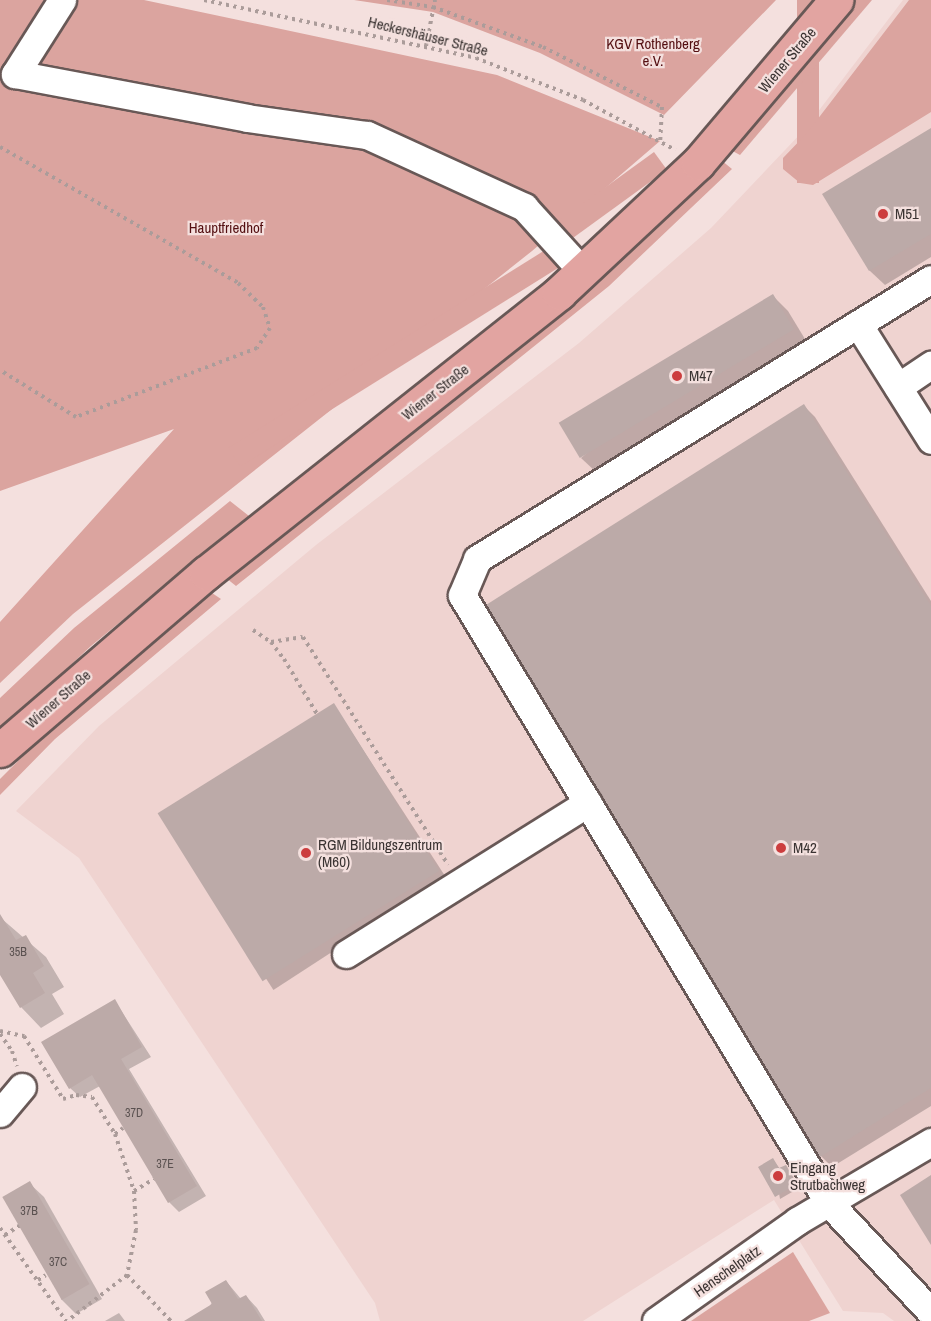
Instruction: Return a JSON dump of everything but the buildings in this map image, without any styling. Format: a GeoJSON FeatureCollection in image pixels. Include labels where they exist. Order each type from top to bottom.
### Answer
{"type":"FeatureCollection","features":[{"type":"Feature","properties":{"kind":"main road","name":"Wiener Straße"},"geometry":{"type":"LineString","coordinates":[[0,750],[206,573],[583,272],[698,163],[836,0]]}},
{"type":"Feature","properties":{"kind":"street"},"geometry":{"type":"LineString","coordinates":[[62,0],[15,74],[247,118],[367,135],[524,207],[583,272]]}},
{"type":"Feature","properties":{"kind":"street"},"geometry":{"type":"LineString","coordinates":[[929,1310],[829,1203],[462,595],[477,559],[931,279]]}},
{"type":"Feature","properties":{"kind":"street"},"geometry":{"type":"LineString","coordinates":[[858,324],[931,440]]}},
{"type":"Feature","properties":{"kind":"street"},"geometry":{"type":"LineString","coordinates":[[898,387],[931,365]]}},
{"type":"Feature","properties":{"kind":"street"},"geometry":{"type":"LineString","coordinates":[[346,954],[588,803]]}},
{"type":"Feature","properties":{"kind":"street"},"geometry":{"type":"LineString","coordinates":[[0,1113],[22,1087]]}},
{"type":"Feature","properties":{"kind":"street","name":"Henschelplatz"},"geometry":{"type":"LineString","coordinates":[[656,1321],[797,1221],[931,1142]]}},
{"type":"Feature","properties":{"kind":"path","name":"Heckershäuser Straße"},"geometry":{"type":"LineString","coordinates":[[204,0],[476,58],[583,100],[698,163]]}},
{"type":"Feature","properties":{"kind":"path"},"geometry":{"type":"LineString","coordinates":[[387,0],[433,7],[543,47],[662,107],[660,141]]}},
{"type":"Feature","properties":{"kind":"path"},"geometry":{"type":"LineString","coordinates":[[426,46],[435,0]]}},
{"type":"Feature","properties":{"kind":"path"},"geometry":{"type":"LineString","coordinates":[[0,147],[238,283],[263,307],[270,328],[257,348],[76,417],[0,370]]}},
{"type":"Feature","properties":{"kind":"path"},"geometry":{"type":"LineString","coordinates":[[253,630],[270,642],[317,714]]}},
{"type":"Feature","properties":{"kind":"path"},"geometry":{"type":"LineString","coordinates":[[270,642],[303,637],[459,883]]}},
{"type":"Feature","properties":{"kind":"path"},"geometry":{"type":"LineString","coordinates":[[0,1033],[12,1051],[22,1087]]}},
{"type":"Feature","properties":{"kind":"path"},"geometry":{"type":"LineString","coordinates":[[0,1033],[24,1036],[63,1100],[76,1095],[92,1097],[115,1134],[134,1191],[136,1230],[127,1275],[66,1321],[0,1228]]}},
{"type":"Feature","properties":{"kind":"path"},"geometry":{"type":"LineString","coordinates":[[115,1134],[123,1128]]}},
{"type":"Feature","properties":{"kind":"path"},"geometry":{"type":"LineString","coordinates":[[134,1191],[154,1179]]}},
{"type":"Feature","properties":{"kind":"path"},"geometry":{"type":"LineString","coordinates":[[5,1235],[19,1226]]}},
{"type":"Feature","properties":{"kind":"path"},"geometry":{"type":"LineString","coordinates":[[38,1281],[46,1275]]}},
{"type":"Feature","properties":{"kind":"path"},"geometry":{"type":"LineString","coordinates":[[127,1275],[171,1321]]}},
{"type":"Feature","properties":{"kind":"shaded area"},"geometry":{"type":"Polygon","coordinates":[[[903,0],[931,0],[931,1321],[894,1321],[883,1313],[843,1311],[774,1200],[583,1321],[380,1321],[375,1303],[79,858],[16,811],[99,726],[316,545],[579,343],[711,228],[804,130],[903,0]]]}},
{"type":"Feature","properties":{"kind":"green space","name":"Hauptfriedhof"},"geometry":{"type":"Polygon","coordinates":[[[0,0],[144,0],[497,75],[660,141],[532,251],[73,614],[0,683],[0,622],[174,429],[0,491],[0,0]]]}},
{"type":"Feature","properties":{"kind":"green space","name":"KGV Rothenberg e.V."},"geometry":{"type":"Polygon","coordinates":[[[354,0],[776,0],[664,115],[540,53],[433,12],[354,0]]]}},
{"type":"Feature","properties":{"kind":"green space"},"geometry":{"type":"Polygon","coordinates":[[[797,0],[819,0],[819,183],[797,183],[797,0]]]}},
{"type":"Feature","properties":{"kind":"green space"},"geometry":{"type":"Polygon","coordinates":[[[852,0],[872,0],[740,155],[725,147],[852,0]]]}},
{"type":"Feature","properties":{"kind":"green space"},"geometry":{"type":"Polygon","coordinates":[[[909,0],[931,0],[931,112],[813,185],[800,183],[783,169],[783,158],[807,133],[909,0]]]}},
{"type":"Feature","properties":{"kind":"green space"},"geometry":{"type":"Polygon","coordinates":[[[654,152],[667,170],[563,246],[550,228],[654,152]]]}},
{"type":"Feature","properties":{"kind":"green space"},"geometry":{"type":"Polygon","coordinates":[[[721,160],[732,169],[609,286],[236,586],[226,578],[606,271],[721,160]]]}},
{"type":"Feature","properties":{"kind":"green space"},"geometry":{"type":"Polygon","coordinates":[[[550,247],[562,266],[240,466],[229,448],[550,247]]]}},
{"type":"Feature","properties":{"kind":"green space"},"geometry":{"type":"Polygon","coordinates":[[[230,501],[249,516],[91,646],[0,731],[0,698],[74,628],[230,501]]]}},
{"type":"Feature","properties":{"kind":"green space"},"geometry":{"type":"Polygon","coordinates":[[[209,591],[221,599],[55,739],[0,795],[0,779],[60,719],[209,591]]]}},
{"type":"Feature","properties":{"kind":"green space"},"geometry":{"type":"Polygon","coordinates":[[[793,1252],[830,1313],[809,1321],[691,1321],[793,1252]]]}},
{"type":"Feature","properties":{"kind":"place","name":"M51"},"geometry":{"type":"Point","coordinates":[883,214]}},
{"type":"Feature","properties":{"kind":"place","name":"M47"},"geometry":{"type":"Point","coordinates":[677,376]}},
{"type":"Feature","properties":{"kind":"place","name":"M42"},"geometry":{"type":"Point","coordinates":[781,848]}},
{"type":"Feature","properties":{"kind":"place","name":"RGM Bildungszentrum (M60)"},"geometry":{"type":"Point","coordinates":[306,853]}},
{"type":"Feature","properties":{"kind":"place","name":"Eingang Strutbachweg"},"geometry":{"type":"Point","coordinates":[778,1176]}}]}
